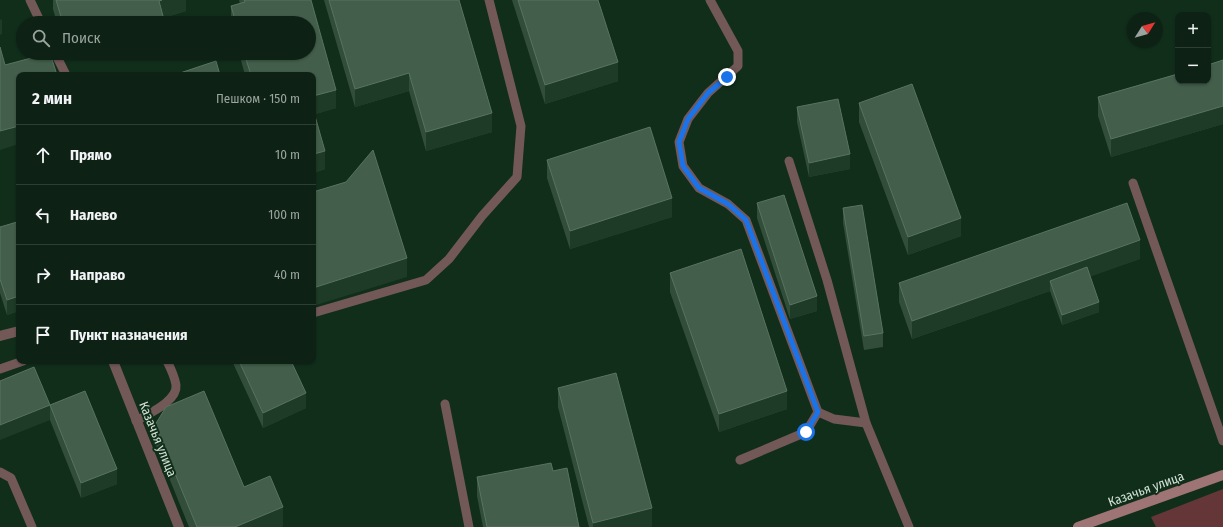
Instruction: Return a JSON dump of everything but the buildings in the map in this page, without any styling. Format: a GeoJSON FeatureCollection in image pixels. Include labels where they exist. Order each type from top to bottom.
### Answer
{"type":"FeatureCollection","features":[{"type":"Feature","properties":{"kind":"street"},"geometry":{"type":"LineString","coordinates":[[0,336],[16,332]]}},
{"type":"Feature","properties":{"kind":"street","name":"Казачья улица"},"geometry":{"type":"LineString","coordinates":[[114,364],[179,527]]}},
{"type":"Feature","properties":{"kind":"street","name":"Казачья улица"},"geometry":{"type":"LineString","coordinates":[[1078,527],[1223,475]]}},
{"type":"Feature","properties":{"kind":"lane"},"geometry":{"type":"LineString","coordinates":[[30,0],[38,16]]}},
{"type":"Feature","properties":{"kind":"lane"},"geometry":{"type":"LineString","coordinates":[[316,312],[426,280],[449,259],[482,216],[516,177],[521,126],[489,0]]}},
{"type":"Feature","properties":{"kind":"lane"},"geometry":{"type":"LineString","coordinates":[[710,0],[738,50],[738,66],[708,93],[688,119],[679,142],[683,166],[699,188],[728,204],[746,220],[818,412],[834,419],[866,423]]}},
{"type":"Feature","properties":{"kind":"lane"},"geometry":{"type":"LineString","coordinates":[[58,60],[64,72]]}},
{"type":"Feature","properties":{"kind":"lane"},"geometry":{"type":"LineString","coordinates":[[789,162],[827,280],[866,423],[909,527]]}},
{"type":"Feature","properties":{"kind":"lane"},"geometry":{"type":"LineString","coordinates":[[1134,183],[1223,441]]}},
{"type":"Feature","properties":{"kind":"lane"},"geometry":{"type":"LineString","coordinates":[[0,369],[16,363]]}},
{"type":"Feature","properties":{"kind":"lane"},"geometry":{"type":"LineString","coordinates":[[136,421],[167,402],[175,394],[176,385],[168,364]]}},
{"type":"Feature","properties":{"kind":"lane"},"geometry":{"type":"LineString","coordinates":[[445,404],[469,527]]}},
{"type":"Feature","properties":{"kind":"lane"},"geometry":{"type":"LineString","coordinates":[[740,460],[806,432],[818,412]]}},
{"type":"Feature","properties":{"kind":"lane"},"geometry":{"type":"LineString","coordinates":[[0,472],[11,478],[32,527]]}},
{"type":"Feature","properties":{"kind":"shaded area"},"geometry":{"type":"Polygon","coordinates":[[[1223,489],[1223,527],[1156,527],[1151,517],[1223,489]]]}},
{"type":"Feature","properties":{"kind":"route"},"geometry":{"type":"LineString","coordinates":[[727,77],[708,93],[688,119],[679,142],[683,166],[699,188],[728,204],[746,220],[818,412],[806,432]]}}]}
